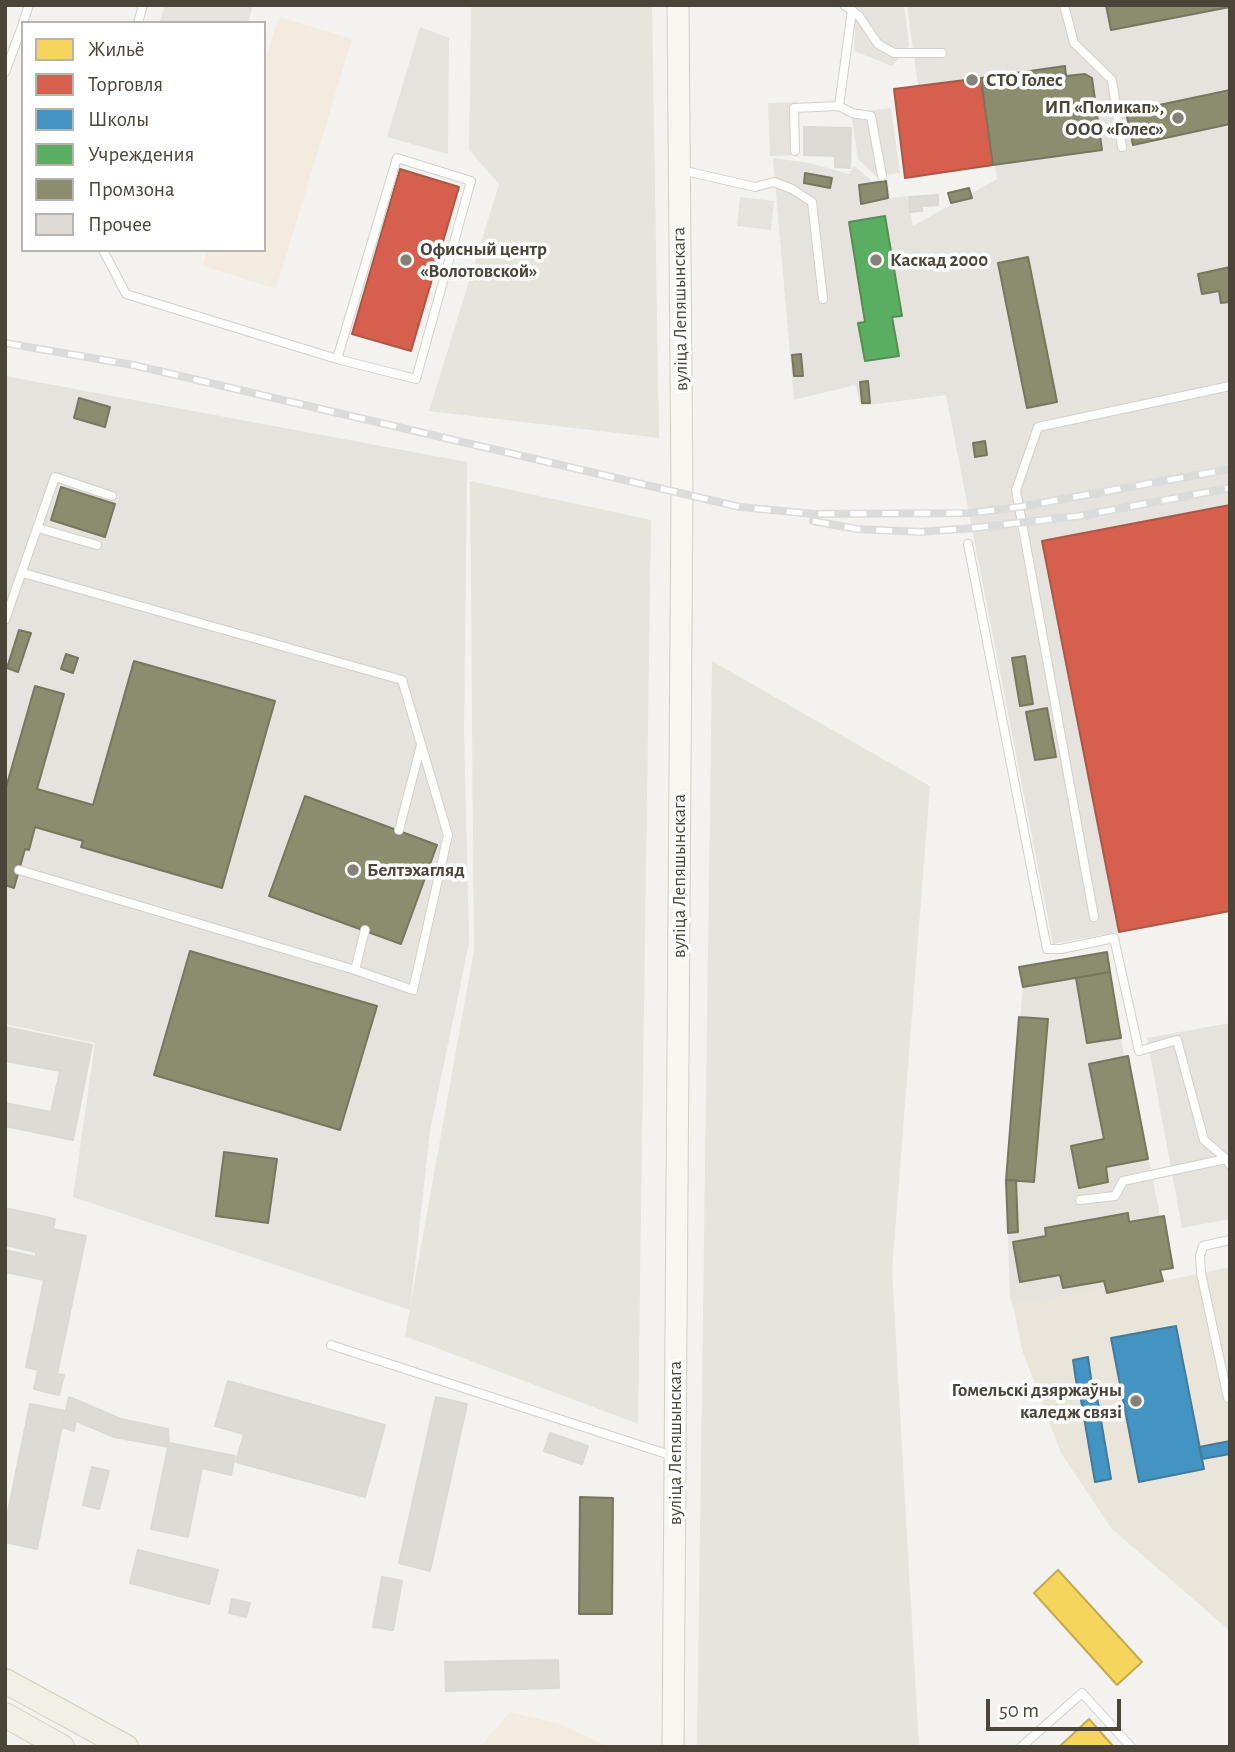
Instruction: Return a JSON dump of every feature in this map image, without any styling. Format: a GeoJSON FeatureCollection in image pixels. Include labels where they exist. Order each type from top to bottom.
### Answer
{"type":"FeatureCollection","features":[{"type":"Feature","properties":{"kind":"main road","name":"вуліца Лепяшынскага"},"geometry":{"type":"LineString","coordinates":[[673,1747],[682,492],[678,5]]}},
{"type":"Feature","properties":{"kind":"main road"},"geometry":{"type":"LineString","coordinates":[[5,1681],[126,1747]]}},
{"type":"Feature","properties":{"kind":"main road"},"geometry":{"type":"LineString","coordinates":[[5,1715],[62,1747]]}},
{"type":"Feature","properties":{"kind":"lane"},"geometry":{"type":"LineString","coordinates":[[1064,5],[1074,43],[1112,80],[1122,147]]}},
{"type":"Feature","properties":{"kind":"lane"},"geometry":{"type":"LineString","coordinates":[[848,8],[859,16],[878,44],[894,53],[942,53]]}},
{"type":"Feature","properties":{"kind":"lane"},"geometry":{"type":"LineString","coordinates":[[839,106],[848,8]]}},
{"type":"Feature","properties":{"kind":"lane"},"geometry":{"type":"LineString","coordinates":[[5,72],[21,28]]}},
{"type":"Feature","properties":{"kind":"lane"},"geometry":{"type":"LineString","coordinates":[[795,150],[794,108],[839,106],[852,113],[871,116],[882,176]]}},
{"type":"Feature","properties":{"kind":"lane"},"geometry":{"type":"LineString","coordinates":[[104,252],[126,294],[337,359],[416,379],[471,181],[397,158],[337,359]]}},
{"type":"Feature","properties":{"kind":"lane"},"geometry":{"type":"LineString","coordinates":[[678,169],[755,187],[775,182],[812,202],[823,299]]}},
{"type":"Feature","properties":{"kind":"lane"},"geometry":{"type":"LineString","coordinates":[[1094,917],[1016,491],[1038,427],[1230,386]]}},
{"type":"Feature","properties":{"kind":"lane"},"geometry":{"type":"LineString","coordinates":[[5,620],[55,477],[112,496]]}},
{"type":"Feature","properties":{"kind":"lane"},"geometry":{"type":"LineString","coordinates":[[38,528],[97,545]]}},
{"type":"Feature","properties":{"kind":"lane"},"geometry":{"type":"LineString","coordinates":[[968,544],[1047,948],[1060,949],[1114,938],[1139,1051],[1177,1040],[1204,1140],[1228,1162]]}},
{"type":"Feature","properties":{"kind":"lane"},"geometry":{"type":"LineString","coordinates":[[19,870],[355,970],[413,990],[448,835],[402,680],[23,573]]}},
{"type":"Feature","properties":{"kind":"lane"},"geometry":{"type":"LineString","coordinates":[[399,830],[421,745]]}},
{"type":"Feature","properties":{"kind":"lane"},"geometry":{"type":"LineString","coordinates":[[355,970],[365,930]]}},
{"type":"Feature","properties":{"kind":"lane"},"geometry":{"type":"LineString","coordinates":[[1080,1200],[1115,1196],[1123,1181],[1228,1162]]}},
{"type":"Feature","properties":{"kind":"lane"},"geometry":{"type":"LineString","coordinates":[[1228,1398],[1201,1273],[1200,1256],[1203,1245],[1230,1240]]}},
{"type":"Feature","properties":{"kind":"lane"},"geometry":{"type":"LineString","coordinates":[[331,1345],[676,1457]]}},
{"type":"Feature","properties":{"kind":"lane"},"geometry":{"type":"LineString","coordinates":[[1021,1747],[1082,1693],[1131,1747]]}},
{"type":"Feature","properties":{"kind":"shaded area"},"geometry":{"type":"Polygon","coordinates":[[[165,5],[253,5],[249,21],[160,21],[165,5]]]}},
{"type":"Feature","properties":{"kind":"shaded area"},"geometry":{"type":"Polygon","coordinates":[[[471,5],[652,5],[659,438],[429,411],[499,184],[469,150],[471,5]]]}},
{"type":"Feature","properties":{"kind":"shaded area"},"geometry":{"type":"Polygon","coordinates":[[[856,5],[904,5],[909,46],[892,66],[854,51],[856,5]]]}},
{"type":"Feature","properties":{"kind":"shaded area"},"geometry":{"type":"Polygon","coordinates":[[[907,5],[1230,5],[1230,911],[1053,944],[946,395],[861,406],[855,385],[794,400],[773,158],[809,163],[849,174],[854,166],[872,181],[888,180],[890,198],[907,196],[913,226],[997,179],[994,160],[993,165],[905,178],[894,89],[918,86],[907,5]]]}},
{"type":"Feature","properties":{"kind":"shaded area"},"geometry":{"type":"Polygon","coordinates":[[[279,17],[352,39],[276,289],[203,266],[206,252],[266,252],[266,58],[279,17]]]}},
{"type":"Feature","properties":{"kind":"shaded area"},"geometry":{"type":"Polygon","coordinates":[[[420,27],[449,38],[448,154],[387,137],[420,27]]]}},
{"type":"Feature","properties":{"kind":"shaded area"},"geometry":{"type":"Polygon","coordinates":[[[797,102],[799,155],[770,156],[768,103],[797,102]]]}},
{"type":"Feature","properties":{"kind":"shaded area"},"geometry":{"type":"Polygon","coordinates":[[[891,108],[900,173],[876,176],[858,159],[851,113],[891,108]]]}},
{"type":"Feature","properties":{"kind":"shaded area"},"geometry":{"type":"Polygon","coordinates":[[[740,197],[774,201],[771,230],[737,226],[740,197]]]}},
{"type":"Feature","properties":{"kind":"shaded area"},"geometry":{"type":"Polygon","coordinates":[[[5,376],[467,462],[464,731],[469,943],[430,1131],[410,1310],[73,1197],[95,1043],[5,1024],[5,376]]]}},
{"type":"Feature","properties":{"kind":"shaded area"},"geometry":{"type":"Polygon","coordinates":[[[470,481],[651,520],[638,1424],[405,1336],[474,950],[470,481]]]}},
{"type":"Feature","properties":{"kind":"shaded area"},"geometry":{"type":"Polygon","coordinates":[[[712,661],[930,786],[892,1270],[919,1747],[697,1747],[712,661]]]}},
{"type":"Feature","properties":{"kind":"shaded area"},"geometry":{"type":"Polygon","coordinates":[[[378,700],[410,708],[421,745],[406,803],[356,789],[378,700]]]}},
{"type":"Feature","properties":{"kind":"shaded area"},"geometry":{"type":"Polygon","coordinates":[[[1107,952],[1124,1056],[1128,1056],[1173,1268],[1161,1270],[1163,1281],[1107,1293],[1105,1288],[1013,1305],[1010,1298],[1006,1180],[1023,987],[1019,967],[1107,952]]]}},
{"type":"Feature","properties":{"kind":"shaded area"},"geometry":{"type":"Polygon","coordinates":[[[1230,1023],[1230,1219],[1182,1228],[1147,1038],[1230,1023]]]}},
{"type":"Feature","properties":{"kind":"shaded area","name":"Гомельскі дзяржаўны каледж связі"},"geometry":{"type":"Polygon","coordinates":[[[1230,1267],[1230,1631],[1111,1528],[1061,1453],[1022,1350],[1013,1305],[1106,1287],[1107,1293],[1230,1267]]]}},
{"type":"Feature","properties":{"kind":"shaded area"},"geometry":{"type":"Polygon","coordinates":[[[510,1712],[560,1724],[609,1747],[480,1747],[510,1712]]]}},
{"type":"Feature","properties":{"kind":"building: Жильё"},"geometry":{"type":"Polygon","coordinates":[[[1058,1570],[1142,1662],[1117,1685],[1034,1593],[1058,1570]]]}},
{"type":"Feature","properties":{"kind":"building: Жильё"},"geometry":{"type":"Polygon","coordinates":[[[1089,1719],[1113,1746],[1059,1747],[1089,1719]]]}},
{"type":"Feature","properties":{"kind":"building: Торговля"},"geometry":{"type":"Polygon","coordinates":[[[981,78],[993,165],[905,178],[894,89],[981,78]]]}},
{"type":"Feature","properties":{"kind":"building: Торговля","name":"Офисный центр «Волотовской»"},"geometry":{"type":"Polygon","coordinates":[[[400,169],[459,187],[411,351],[352,334],[400,169]]]}},
{"type":"Feature","properties":{"kind":"building: Торговля"},"geometry":{"type":"Polygon","coordinates":[[[1230,505],[1230,911],[1119,932],[1042,541],[1230,505]]]}},
{"type":"Feature","properties":{"kind":"building: Школы"},"geometry":{"type":"Polygon","coordinates":[[[1176,1326],[1204,1469],[1139,1482],[1111,1338],[1176,1326]]]}},
{"type":"Feature","properties":{"kind":"building: Школы"},"geometry":{"type":"Polygon","coordinates":[[[1088,1357],[1092,1385],[1077,1387],[1073,1360],[1088,1357]]]}},
{"type":"Feature","properties":{"kind":"building: Школы"},"geometry":{"type":"Polygon","coordinates":[[[1096,1391],[1111,1479],[1095,1482],[1080,1394],[1096,1391]]]}},
{"type":"Feature","properties":{"kind":"building: Школы"},"geometry":{"type":"Polygon","coordinates":[[[1230,1441],[1230,1454],[1202,1459],[1199,1447],[1230,1441]]]}},
{"type":"Feature","properties":{"kind":"building: Учреждения"},"geometry":{"type":"Polygon","coordinates":[[[885,216],[902,316],[892,317],[899,356],[865,361],[858,323],[865,322],[849,222],[885,216]]]}},
{"type":"Feature","properties":{"kind":"building: Промзона"},"geometry":{"type":"Polygon","coordinates":[[[1106,5],[1230,5],[1230,7],[1111,30],[1106,5]]]}},
{"type":"Feature","properties":{"kind":"building: Промзона"},"geometry":{"type":"Polygon","coordinates":[[[1065,66],[1066,76],[1085,74],[1092,78],[1102,150],[993,165],[981,78],[1065,66]]]}},
{"type":"Feature","properties":{"kind":"building: Промзона","name":"ИП «Поликап», ООО «Голес»"},"geometry":{"type":"Polygon","coordinates":[[[1230,90],[1230,124],[1133,145],[1126,112],[1230,90]]]}},
{"type":"Feature","properties":{"kind":"building: Промзона"},"geometry":{"type":"Polygon","coordinates":[[[805,173],[832,178],[830,188],[804,183],[805,173]]]}},
{"type":"Feature","properties":{"kind":"building: Промзона"},"geometry":{"type":"Polygon","coordinates":[[[886,181],[888,198],[861,204],[859,185],[886,181]]]}},
{"type":"Feature","properties":{"kind":"building: Промзона"},"geometry":{"type":"Polygon","coordinates":[[[969,188],[972,198],[951,203],[948,193],[969,188]]]}},
{"type":"Feature","properties":{"kind":"building: Промзона"},"geometry":{"type":"Polygon","coordinates":[[[1028,257],[1057,402],[1027,408],[998,263],[1028,257]]]}},
{"type":"Feature","properties":{"kind":"building: Промзона"},"geometry":{"type":"Polygon","coordinates":[[[1230,267],[1230,302],[1221,303],[1219,291],[1202,294],[1198,274],[1230,267]]]}},
{"type":"Feature","properties":{"kind":"building: Промзона"},"geometry":{"type":"Polygon","coordinates":[[[801,354],[803,376],[794,376],[792,355],[801,354]]]}},
{"type":"Feature","properties":{"kind":"building: Промзона"},"geometry":{"type":"Polygon","coordinates":[[[868,381],[870,403],[862,403],[860,382],[868,381]]]}},
{"type":"Feature","properties":{"kind":"building: Промзона"},"geometry":{"type":"Polygon","coordinates":[[[79,398],[110,407],[105,427],[74,418],[79,398]]]}},
{"type":"Feature","properties":{"kind":"building: Промзона"},"geometry":{"type":"Polygon","coordinates":[[[985,441],[987,455],[975,457],[973,443],[985,441]]]}},
{"type":"Feature","properties":{"kind":"building: Промзона"},"geometry":{"type":"Polygon","coordinates":[[[61,487],[115,504],[105,537],[51,520],[61,487]]]}},
{"type":"Feature","properties":{"kind":"building: Промзона"},"geometry":{"type":"Polygon","coordinates":[[[19,630],[31,633],[18,672],[7,668],[19,630]]]}},
{"type":"Feature","properties":{"kind":"building: Промзона"},"geometry":{"type":"Polygon","coordinates":[[[66,654],[78,658],[73,673],[61,669],[66,654]]]}},
{"type":"Feature","properties":{"kind":"building: Промзона"},"geometry":{"type":"Polygon","coordinates":[[[1025,656],[1033,704],[1020,706],[1012,658],[1025,656]]]}},
{"type":"Feature","properties":{"kind":"building: Промзона"},"geometry":{"type":"Polygon","coordinates":[[[134,661],[275,701],[222,888],[81,847],[83,841],[35,827],[29,850],[25,849],[14,888],[5,885],[5,791],[35,686],[64,694],[37,789],[93,805],[134,661]]]}},
{"type":"Feature","properties":{"kind":"building: Промзона"},"geometry":{"type":"Polygon","coordinates":[[[1047,708],[1056,757],[1035,760],[1026,712],[1047,708]]]}},
{"type":"Feature","properties":{"kind":"building: Промзона","name":"Белтэхагляд"},"geometry":{"type":"Polygon","coordinates":[[[305,796],[437,845],[401,944],[269,896],[305,796]]]}},
{"type":"Feature","properties":{"kind":"building: Промзона"},"geometry":{"type":"Polygon","coordinates":[[[190,951],[377,1006],[340,1130],[154,1075],[190,951]]]}},
{"type":"Feature","properties":{"kind":"building: Промзона"},"geometry":{"type":"Polygon","coordinates":[[[1107,952],[1110,972],[1023,987],[1019,967],[1107,952]]]}},
{"type":"Feature","properties":{"kind":"building: Промзона"},"geometry":{"type":"Polygon","coordinates":[[[1110,972],[1121,1038],[1087,1043],[1076,978],[1110,972]]]}},
{"type":"Feature","properties":{"kind":"building: Промзона"},"geometry":{"type":"Polygon","coordinates":[[[1019,1017],[1048,1019],[1034,1182],[1006,1180],[1019,1017]]]}},
{"type":"Feature","properties":{"kind":"building: Промзона"},"geometry":{"type":"Polygon","coordinates":[[[1128,1056],[1148,1159],[1106,1167],[1108,1182],[1079,1188],[1071,1146],[1104,1139],[1089,1064],[1128,1056]]]}},
{"type":"Feature","properties":{"kind":"building: Промзона"},"geometry":{"type":"Polygon","coordinates":[[[224,1152],[277,1159],[268,1223],[216,1216],[224,1152]]]}},
{"type":"Feature","properties":{"kind":"building: Промзона"},"geometry":{"type":"Polygon","coordinates":[[[1006,1180],[1016,1180],[1018,1232],[1008,1233],[1006,1180]]]}},
{"type":"Feature","properties":{"kind":"building: Промзона"},"geometry":{"type":"Polygon","coordinates":[[[1128,1213],[1129,1222],[1164,1216],[1173,1268],[1160,1270],[1163,1281],[1107,1293],[1104,1281],[1063,1288],[1060,1275],[1020,1282],[1013,1242],[1046,1236],[1045,1228],[1128,1213]]]}},
{"type":"Feature","properties":{"kind":"building: Промзона"},"geometry":{"type":"Polygon","coordinates":[[[580,1497],[613,1498],[612,1614],[579,1614],[580,1497]]]}},
{"type":"Feature","properties":{"kind":"building: Прочее"},"geometry":{"type":"Polygon","coordinates":[[[804,127],[851,128],[850,168],[835,167],[835,156],[804,155],[804,127]]]}},
{"type":"Feature","properties":{"kind":"building: Прочее"},"geometry":{"type":"Polygon","coordinates":[[[938,195],[938,205],[922,206],[922,211],[910,212],[909,197],[938,195]]]}},
{"type":"Feature","properties":{"kind":"building: Прочее"},"geometry":{"type":"Polygon","coordinates":[[[5,1027],[92,1045],[73,1140],[5,1126],[5,1103],[51,1112],[60,1071],[5,1061],[5,1027]]]}},
{"type":"Feature","properties":{"kind":"building: Прочее"},"geometry":{"type":"Polygon","coordinates":[[[5,1208],[55,1219],[53,1229],[86,1236],[57,1374],[64,1375],[59,1395],[34,1389],[38,1370],[26,1367],[44,1280],[5,1272],[5,1250],[36,1257],[36,1252],[5,1245],[5,1208]]]}},
{"type":"Feature","properties":{"kind":"building: Прочее"},"geometry":{"type":"Polygon","coordinates":[[[228,1381],[385,1425],[365,1497],[236,1462],[244,1434],[215,1426],[228,1381]]]}},
{"type":"Feature","properties":{"kind":"building: Прочее"},"geometry":{"type":"Polygon","coordinates":[[[69,1397],[121,1419],[168,1429],[169,1447],[114,1437],[76,1421],[74,1431],[62,1427],[69,1397]]]}},
{"type":"Feature","properties":{"kind":"building: Прочее"},"geometry":{"type":"Polygon","coordinates":[[[436,1397],[467,1404],[430,1571],[399,1563],[436,1397]]]}},
{"type":"Feature","properties":{"kind":"building: Прочее"},"geometry":{"type":"Polygon","coordinates":[[[30,1404],[65,1411],[37,1549],[5,1542],[5,1526],[30,1404]]]}},
{"type":"Feature","properties":{"kind":"building: Прочее"},"geometry":{"type":"Polygon","coordinates":[[[550,1433],[588,1446],[582,1464],[544,1451],[550,1433]]]}},
{"type":"Feature","properties":{"kind":"building: Прочее"},"geometry":{"type":"Polygon","coordinates":[[[169,1443],[235,1456],[231,1475],[202,1468],[188,1537],[151,1529],[169,1443]]]}},
{"type":"Feature","properties":{"kind":"building: Прочее"},"geometry":{"type":"Polygon","coordinates":[[[92,1467],[109,1471],[99,1509],[83,1505],[92,1467]]]}},
{"type":"Feature","properties":{"kind":"building: Прочее"},"geometry":{"type":"Polygon","coordinates":[[[138,1550],[218,1570],[209,1604],[130,1583],[138,1550]]]}},
{"type":"Feature","properties":{"kind":"building: Прочее"},"geometry":{"type":"Polygon","coordinates":[[[382,1577],[402,1581],[393,1630],[373,1627],[382,1577]]]}},
{"type":"Feature","properties":{"kind":"building: Прочее"},"geometry":{"type":"Polygon","coordinates":[[[232,1599],[250,1603],[246,1617],[229,1613],[232,1599]]]}},
{"type":"Feature","properties":{"kind":"building: Прочее"},"geometry":{"type":"Polygon","coordinates":[[[558,1660],[559,1688],[446,1691],[445,1662],[558,1660]]]}},
{"type":"Feature","properties":{"kind":"railway"},"geometry":{"type":"LineString","coordinates":[[5,343],[133,365],[740,507],[814,514],[970,513],[1019,507],[1230,469]]}},
{"type":"Feature","properties":{"kind":"railway"},"geometry":{"type":"LineString","coordinates":[[813,521],[857,529],[920,532],[973,528],[1079,516],[1230,488]]}},
{"type":"Feature","properties":{"kind":"place","name":"СТО Голес"},"geometry":{"type":"Point","coordinates":[972,80]}},
{"type":"Feature","properties":{"kind":"place","name":"ИП «Поликап», ООО «Голес»"},"geometry":{"type":"Point","coordinates":[1178,118]}},
{"type":"Feature","properties":{"kind":"place","name":"Офисный центр «Волотовской»"},"geometry":{"type":"Point","coordinates":[406,260]}},
{"type":"Feature","properties":{"kind":"place","name":"Каскад 2000"},"geometry":{"type":"Point","coordinates":[876,260]}},
{"type":"Feature","properties":{"kind":"place","name":"Белтэхагляд"},"geometry":{"type":"Point","coordinates":[353,870]}},
{"type":"Feature","properties":{"kind":"place","name":"Гомельскі дзяржаўны каледж связі"},"geometry":{"type":"Point","coordinates":[1136,1401]}}]}
